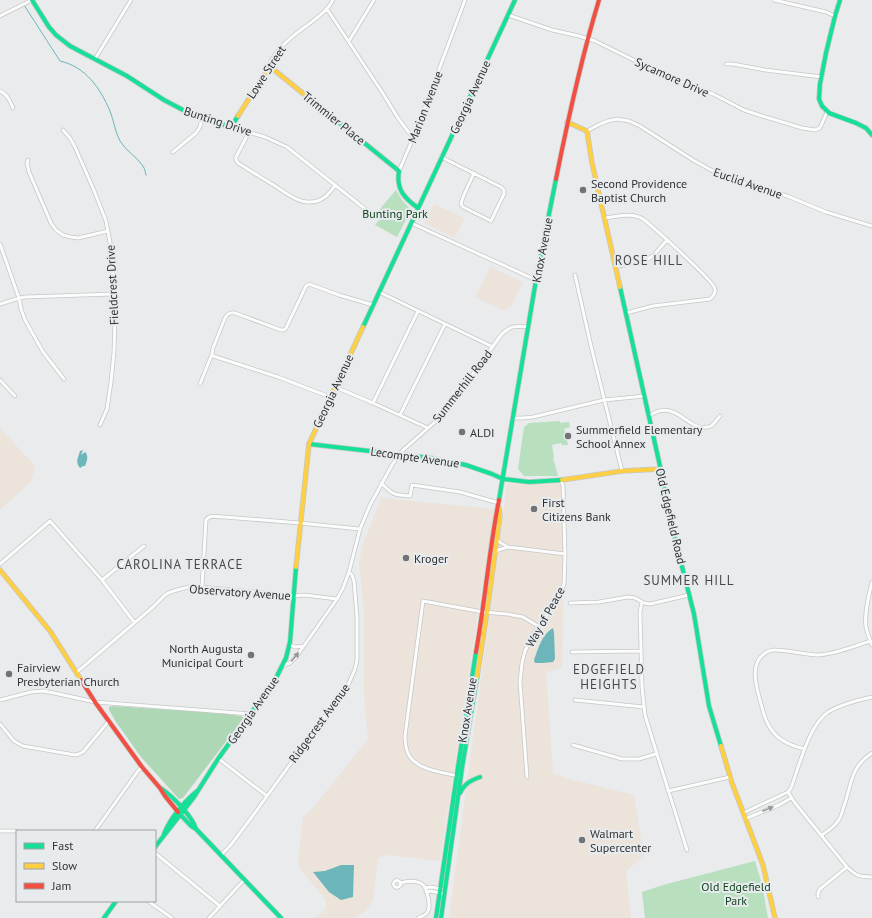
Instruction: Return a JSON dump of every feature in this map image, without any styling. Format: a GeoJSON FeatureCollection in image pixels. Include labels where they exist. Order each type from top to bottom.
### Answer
{"type":"FeatureCollection","features":[{"type":"Feature","properties":{"kind":"main road","name":"Bunting Drive"},"geometry":{"type":"LineString","coordinates":[[32,0],[54,33],[62,40],[131,79],[177,108],[231,127]]}},
{"type":"Feature","properties":{"kind":"main road","name":"Georgia Avenue"},"geometry":{"type":"LineString","coordinates":[[156,846],[171,828],[182,809],[194,798],[199,788],[284,665],[290,646],[300,523],[309,444],[515,0]]}},
{"type":"Feature","properties":{"kind":"main road","name":"Knox Avenue"},"geometry":{"type":"LineString","coordinates":[[485,612],[494,525],[499,503],[536,280],[567,122],[598,0]]}},
{"type":"Feature","properties":{"kind":"main road"},"geometry":{"type":"LineString","coordinates":[[840,0],[826,53],[820,99],[822,106],[827,112],[866,128],[872,135]]}},
{"type":"Feature","properties":{"kind":"main road","name":"Lowe Street"},"geometry":{"type":"LineString","coordinates":[[231,127],[266,72],[268,66]]}},
{"type":"Feature","properties":{"kind":"main road","name":"Trimmier Place"},"geometry":{"type":"LineString","coordinates":[[268,66],[276,70],[399,171]]}},
{"type":"Feature","properties":{"kind":"main road"},"geometry":{"type":"LineString","coordinates":[[567,122],[587,131]]}},
{"type":"Feature","properties":{"kind":"main road","name":"Old Edgefield Road"},"geometry":{"type":"LineString","coordinates":[[587,131],[592,164],[645,396],[661,469],[669,515],[689,596],[708,700],[730,777],[763,866],[775,918]]}},
{"type":"Feature","properties":{"kind":"main road","name":"Marion Avenue"},"geometry":{"type":"LineString","coordinates":[[399,171],[397,180],[399,189],[412,204],[418,208]]}},
{"type":"Feature","properties":{"kind":"main road","name":"Lecompte Avenue"},"geometry":{"type":"LineString","coordinates":[[309,444],[430,458],[466,465],[503,479],[529,482],[553,482],[622,471],[661,469]]}},
{"type":"Feature","properties":{"kind":"main road","name":"Knox Avenue"},"geometry":{"type":"LineString","coordinates":[[441,918],[442,891],[500,516],[499,503]]}},
{"type":"Feature","properties":{"kind":"main road"},"geometry":{"type":"LineString","coordinates":[[0,570],[50,632],[108,722],[165,796],[190,826],[196,829],[282,918]]}},
{"type":"Feature","properties":{"kind":"main road","name":"Knox Avenue"},"geometry":{"type":"LineString","coordinates":[[436,918],[458,796],[459,776]]}},
{"type":"Feature","properties":{"kind":"main road"},"geometry":{"type":"LineString","coordinates":[[458,796],[467,782],[480,777]]}},
{"type":"Feature","properties":{"kind":"main road"},"geometry":{"type":"LineString","coordinates":[[160,788],[169,794],[194,823],[196,829]]}},
{"type":"Feature","properties":{"kind":"main road"},"geometry":{"type":"LineString","coordinates":[[104,918],[115,902]]}},
{"type":"Feature","properties":{"kind":"street"},"geometry":{"type":"LineString","coordinates":[[0,16],[32,0]]}},
{"type":"Feature","properties":{"kind":"street"},"geometry":{"type":"LineString","coordinates":[[95,59],[131,0]]}},
{"type":"Feature","properties":{"kind":"street"},"geometry":{"type":"LineString","coordinates":[[333,0],[327,10],[349,41],[398,118],[410,134],[414,136]]}},
{"type":"Feature","properties":{"kind":"street"},"geometry":{"type":"LineString","coordinates":[[349,41],[374,0]]}},
{"type":"Feature","properties":{"kind":"street","name":"Marion Avenue"},"geometry":{"type":"LineString","coordinates":[[399,171],[414,136],[465,0]]}},
{"type":"Feature","properties":{"kind":"street"},"geometry":{"type":"LineString","coordinates":[[774,0],[826,12],[835,16]]}},
{"type":"Feature","properties":{"kind":"street","name":"Lowe Street"},"geometry":{"type":"LineString","coordinates":[[268,66],[283,44],[327,10]]}},
{"type":"Feature","properties":{"kind":"street","name":"Sycamore Drive"},"geometry":{"type":"LineString","coordinates":[[508,15],[552,30],[588,39],[664,75],[713,94],[744,110],[802,128],[818,129],[827,112]]}},
{"type":"Feature","properties":{"kind":"street"},"geometry":{"type":"LineString","coordinates":[[726,64],[822,77]]}},
{"type":"Feature","properties":{"kind":"street"},"geometry":{"type":"LineString","coordinates":[[0,91],[7,96],[13,108]]}},
{"type":"Feature","properties":{"kind":"street"},"geometry":{"type":"LineString","coordinates":[[173,152],[196,133],[200,127],[202,118]]}},
{"type":"Feature","properties":{"kind":"street","name":"Euclid Avenue"},"geometry":{"type":"LineString","coordinates":[[587,131],[608,121],[617,119],[629,121],[640,126],[693,160],[722,176],[787,196],[826,212],[872,226]]}},
{"type":"Feature","properties":{"kind":"street","name":"Bunting Drive"},"geometry":{"type":"LineString","coordinates":[[231,127],[273,140],[287,147],[369,212]]}},
{"type":"Feature","properties":{"kind":"street","name":"Fieldcrest Drive"},"geometry":{"type":"LineString","coordinates":[[63,130],[76,146],[106,221],[112,253],[115,318],[114,352],[107,409],[100,425]]}},
{"type":"Feature","properties":{"kind":"street"},"geometry":{"type":"LineString","coordinates":[[249,132],[236,157],[236,160],[256,175],[299,200],[308,202],[318,201],[325,198],[335,185]]}},
{"type":"Feature","properties":{"kind":"street"},"geometry":{"type":"LineString","coordinates":[[441,157],[501,187],[504,190],[504,194],[491,221],[463,207],[461,204],[474,174]]}},
{"type":"Feature","properties":{"kind":"street"},"geometry":{"type":"LineString","coordinates":[[28,160],[27,165],[29,172],[49,220],[56,230],[75,238],[108,231]]}},
{"type":"Feature","properties":{"kind":"street"},"geometry":{"type":"LineString","coordinates":[[604,218],[631,215],[643,219],[714,284],[716,291],[714,296],[710,299],[654,306],[626,313]]}},
{"type":"Feature","properties":{"kind":"street"},"geometry":{"type":"LineString","coordinates":[[411,223],[536,280]]}},
{"type":"Feature","properties":{"kind":"street"},"geometry":{"type":"LineString","coordinates":[[615,267],[648,259],[654,255],[667,240]]}},
{"type":"Feature","properties":{"kind":"street"},"geometry":{"type":"LineString","coordinates":[[0,244],[28,328],[43,352],[64,379]]}},
{"type":"Feature","properties":{"kind":"street"},"geometry":{"type":"LineString","coordinates":[[575,274],[622,471]]}},
{"type":"Feature","properties":{"kind":"street"},"geometry":{"type":"LineString","coordinates":[[200,384],[212,354],[211,352],[215,342],[228,314],[235,313],[284,330],[306,286],[309,284],[373,305]]}},
{"type":"Feature","properties":{"kind":"street"},"geometry":{"type":"LineString","coordinates":[[379,292],[493,346]]}},
{"type":"Feature","properties":{"kind":"street"},"geometry":{"type":"LineString","coordinates":[[0,304],[19,298],[114,294]]}},
{"type":"Feature","properties":{"kind":"street"},"geometry":{"type":"LineString","coordinates":[[373,402],[418,311]]}},
{"type":"Feature","properties":{"kind":"street"},"geometry":{"type":"LineString","coordinates":[[400,415],[445,324]]}},
{"type":"Feature","properties":{"kind":"street","name":"Summerhill Road"},"geometry":{"type":"LineString","coordinates":[[284,665],[290,663],[296,657],[337,599],[349,572],[360,529],[370,505],[388,471],[400,454],[448,408],[501,335],[513,327],[528,327]]}},
{"type":"Feature","properties":{"kind":"street"},"geometry":{"type":"LineString","coordinates":[[212,354],[213,356],[278,377],[330,397]]}},
{"type":"Feature","properties":{"kind":"street"},"geometry":{"type":"LineString","coordinates":[[0,380],[15,396]]}},
{"type":"Feature","properties":{"kind":"street"},"geometry":{"type":"LineString","coordinates":[[335,387],[373,402],[428,428]]}},
{"type":"Feature","properties":{"kind":"street"},"geometry":{"type":"LineString","coordinates":[[513,418],[533,417],[604,400],[645,396]]}},
{"type":"Feature","properties":{"kind":"street"},"geometry":{"type":"LineString","coordinates":[[649,416],[661,411],[671,411],[682,416],[691,423],[705,427],[712,425],[720,416]]}},
{"type":"Feature","properties":{"kind":"street","name":"Way of Peace"},"geometry":{"type":"LineString","coordinates":[[526,777],[520,676],[525,651],[533,634],[552,608],[564,584],[565,554],[563,486],[561,480]]}},
{"type":"Feature","properties":{"kind":"street"},"geometry":{"type":"LineString","coordinates":[[381,484],[390,492],[398,495],[410,496],[412,485],[460,492],[499,503]]}},
{"type":"Feature","properties":{"kind":"street"},"geometry":{"type":"LineString","coordinates":[[202,587],[206,520],[208,517],[224,517],[360,529]]}},
{"type":"Feature","properties":{"kind":"street"},"geometry":{"type":"LineString","coordinates":[[0,564],[50,521],[102,580],[134,622]]}},
{"type":"Feature","properties":{"kind":"street"},"geometry":{"type":"LineString","coordinates":[[496,539],[508,547],[565,554]]}},
{"type":"Feature","properties":{"kind":"street"},"geometry":{"type":"LineString","coordinates":[[102,580],[144,546]]}},
{"type":"Feature","properties":{"kind":"street"},"geometry":{"type":"LineString","coordinates":[[495,551],[508,547]]}},
{"type":"Feature","properties":{"kind":"street","name":"Ridgecrest Avenue"},"geometry":{"type":"LineString","coordinates":[[221,855],[230,846],[267,796],[349,682],[355,669],[358,638],[357,617],[354,581],[349,572]]}},
{"type":"Feature","properties":{"kind":"street"},"geometry":{"type":"LineString","coordinates":[[872,582],[865,619],[872,645]]}},
{"type":"Feature","properties":{"kind":"street","name":"Observatory Avenue"},"geometry":{"type":"LineString","coordinates":[[77,672],[168,593],[184,588],[202,587],[337,599]]}},
{"type":"Feature","properties":{"kind":"street"},"geometry":{"type":"LineString","coordinates":[[570,603],[599,602],[628,597],[650,604],[689,596]]}},
{"type":"Feature","properties":{"kind":"street"},"geometry":{"type":"LineString","coordinates":[[459,776],[435,771],[417,765],[409,756],[405,746],[405,736],[423,601],[523,617],[538,626]]}},
{"type":"Feature","properties":{"kind":"street"},"geometry":{"type":"LineString","coordinates":[[642,602],[640,612],[641,651],[645,716],[687,850]]}},
{"type":"Feature","properties":{"kind":"street"},"geometry":{"type":"LineString","coordinates":[[805,749],[790,744],[779,738],[768,724],[761,704],[755,676],[758,660],[764,654],[773,650],[824,654],[871,641]]}},
{"type":"Feature","properties":{"kind":"street"},"geometry":{"type":"LineString","coordinates":[[290,646],[304,646]]}},
{"type":"Feature","properties":{"kind":"street"},"geometry":{"type":"LineString","coordinates":[[572,652],[641,651]]}},
{"type":"Feature","properties":{"kind":"street"},"geometry":{"type":"LineString","coordinates":[[0,700],[31,692],[43,691],[54,692],[95,702],[251,714]]}},
{"type":"Feature","properties":{"kind":"street"},"geometry":{"type":"LineString","coordinates":[[743,814],[788,792],[813,730],[819,720],[827,713],[851,703],[872,697]]}},
{"type":"Feature","properties":{"kind":"street"},"geometry":{"type":"LineString","coordinates":[[575,700],[644,707]]}},
{"type":"Feature","properties":{"kind":"street"},"geometry":{"type":"LineString","coordinates":[[0,724],[14,741],[23,746],[75,755],[83,752],[108,722]]}},
{"type":"Feature","properties":{"kind":"street"},"geometry":{"type":"LineString","coordinates":[[573,745],[622,759],[639,758],[656,754]]}},
{"type":"Feature","properties":{"kind":"street"},"geometry":{"type":"LineString","coordinates":[[822,835],[834,826],[838,820],[845,805],[854,771],[865,758],[872,753]]}},
{"type":"Feature","properties":{"kind":"street"},"geometry":{"type":"LineString","coordinates":[[219,759],[267,796]]}},
{"type":"Feature","properties":{"kind":"street"},"geometry":{"type":"LineString","coordinates":[[96,830],[142,767]]}},
{"type":"Feature","properties":{"kind":"street"},"geometry":{"type":"LineString","coordinates":[[668,791],[730,777]]}},
{"type":"Feature","properties":{"kind":"street"},"geometry":{"type":"LineString","coordinates":[[788,792],[791,798],[847,867],[856,875],[861,877],[872,877]]}},
{"type":"Feature","properties":{"kind":"street"},"geometry":{"type":"LineString","coordinates":[[745,819],[779,805],[791,798]]}},
{"type":"Feature","properties":{"kind":"street"},"geometry":{"type":"LineString","coordinates":[[0,831],[16,831]]}},
{"type":"Feature","properties":{"kind":"street"},"geometry":{"type":"LineString","coordinates":[[156,853],[220,906]]}},
{"type":"Feature","properties":{"kind":"street"},"geometry":{"type":"LineString","coordinates":[[818,897],[820,889],[847,867]]}},
{"type":"Feature","properties":{"kind":"street"},"geometry":{"type":"LineString","coordinates":[[210,918],[244,880]]}},
{"type":"Feature","properties":{"kind":"street"},"geometry":{"type":"LineString","coordinates":[[400,883],[408,881],[420,883],[426,890],[429,909],[426,914],[418,918]]}},
{"type":"Feature","properties":{"kind":"street"},"geometry":{"type":"LineString","coordinates":[[426,890],[431,887],[442,891]]}},
{"type":"Feature","properties":{"kind":"street"},"geometry":{"type":"LineString","coordinates":[[149,902],[172,918]]}},
{"type":"Feature","properties":{"kind":"shaded area"},"geometry":{"type":"Polygon","coordinates":[[[434,204],[464,218],[455,238],[424,223],[434,204]]]}},
{"type":"Feature","properties":{"kind":"shaded area"},"geometry":{"type":"Polygon","coordinates":[[[490,267],[523,282],[511,306],[504,311],[475,297],[490,267]]]}},
{"type":"Feature","properties":{"kind":"shaded area"},"geometry":{"type":"Polygon","coordinates":[[[0,428],[35,466],[31,482],[0,510],[0,428]]]}},
{"type":"Feature","properties":{"kind":"shaded area"},"geometry":{"type":"Polygon","coordinates":[[[507,484],[566,484],[562,668],[546,672],[553,773],[566,778],[634,795],[644,856],[626,871],[631,918],[449,918],[507,484]]]}},
{"type":"Feature","properties":{"kind":"shaded area"},"geometry":{"type":"Polygon","coordinates":[[[381,498],[494,509],[440,861],[386,855],[378,858],[373,900],[365,912],[353,918],[315,918],[326,909],[326,900],[298,866],[303,817],[313,808],[368,739],[364,694],[364,611],[359,562],[364,542],[381,498]]]}},
{"type":"Feature","properties":{"kind":"green space","name":"Bunting Park"},"geometry":{"type":"Polygon","coordinates":[[[396,190],[411,210],[397,237],[375,225],[383,216],[380,209],[396,190]]]}},
{"type":"Feature","properties":{"kind":"green space"},"geometry":{"type":"Polygon","coordinates":[[[560,421],[560,423],[569,422],[570,427],[564,429],[568,445],[562,445],[561,443],[552,445],[553,458],[558,476],[524,476],[518,469],[524,427],[529,423],[560,421]]]}},
{"type":"Feature","properties":{"kind":"green space"},"geometry":{"type":"Polygon","coordinates":[[[113,706],[218,713],[241,716],[243,719],[183,798],[179,799],[141,757],[116,722],[109,710],[109,707],[113,706]]]}},
{"type":"Feature","properties":{"kind":"green space","name":"Old Edgefield Park"},"geometry":{"type":"Polygon","coordinates":[[[755,861],[762,884],[768,918],[645,918],[642,892],[755,861]]]}},
{"type":"Feature","properties":{"kind":"water"},"geometry":{"type":"Polygon","coordinates":[[[83,450],[81,455],[85,452],[87,459],[85,466],[80,468],[77,460],[80,451],[83,450]]]}},
{"type":"Feature","properties":{"kind":"water"},"geometry":{"type":"Polygon","coordinates":[[[553,628],[555,659],[553,662],[535,663],[534,660],[541,642],[546,634],[553,628]]]}},
{"type":"Feature","properties":{"kind":"water"},"geometry":{"type":"Polygon","coordinates":[[[341,865],[354,865],[353,897],[341,900],[329,892],[313,872],[325,871],[341,865]]]}},
{"type":"Feature","properties":{"kind":"waterway"},"geometry":{"type":"LineString","coordinates":[[24,5],[60,61],[85,73],[97,87],[110,111],[120,141],[125,148],[141,163],[146,175]]}},
{"type":"Feature","properties":{"kind":"traffic: fast"},"geometry":{"type":"LineString","coordinates":[[32,0],[49,27],[56,35],[70,46],[127,76],[164,100],[204,119],[231,127],[238,116]]}},
{"type":"Feature","properties":{"kind":"traffic: fast"},"geometry":{"type":"LineString","coordinates":[[363,327],[515,0]]}},
{"type":"Feature","properties":{"kind":"traffic: fast"},"geometry":{"type":"LineString","coordinates":[[840,0],[826,53],[820,84],[819,99],[822,106],[829,113],[866,128],[872,135]]}},
{"type":"Feature","properties":{"kind":"traffic: fast"},"geometry":{"type":"LineString","coordinates":[[326,112],[399,171],[398,177],[402,192],[405,197],[418,208]]}},
{"type":"Feature","properties":{"kind":"traffic: fast"},"geometry":{"type":"LineString","coordinates":[[499,500],[536,280],[556,179]]}},
{"type":"Feature","properties":{"kind":"traffic: fast"},"geometry":{"type":"LineString","coordinates":[[620,287],[662,475],[669,515],[694,614],[709,706],[721,746]]}},
{"type":"Feature","properties":{"kind":"traffic: fast"},"geometry":{"type":"LineString","coordinates":[[309,444],[430,458],[466,465],[503,479],[529,482],[562,480]]}},
{"type":"Feature","properties":{"kind":"traffic: fast"},"geometry":{"type":"LineString","coordinates":[[156,846],[194,797],[218,759],[276,678],[286,658],[290,642],[296,567]]}},
{"type":"Feature","properties":{"kind":"traffic: fast"},"geometry":{"type":"LineString","coordinates":[[436,918],[476,652]]}},
{"type":"Feature","properties":{"kind":"traffic: fast"},"geometry":{"type":"LineString","coordinates":[[441,918],[462,768],[477,677]]}},
{"type":"Feature","properties":{"kind":"traffic: fast"},"geometry":{"type":"LineString","coordinates":[[460,793],[468,783],[480,777]]}},
{"type":"Feature","properties":{"kind":"traffic: fast"},"geometry":{"type":"LineString","coordinates":[[162,789],[182,807],[191,818],[196,829]]}},
{"type":"Feature","properties":{"kind":"traffic: fast"},"geometry":{"type":"LineString","coordinates":[[164,834],[178,811],[197,791]]}},
{"type":"Feature","properties":{"kind":"traffic: fast"},"geometry":{"type":"LineString","coordinates":[[178,812],[281,918]]}},
{"type":"Feature","properties":{"kind":"traffic: fast"},"geometry":{"type":"LineString","coordinates":[[104,918],[115,902]]}},
{"type":"Feature","properties":{"kind":"traffic: slow"},"geometry":{"type":"LineString","coordinates":[[238,116],[266,72],[268,66],[326,112]]}},
{"type":"Feature","properties":{"kind":"traffic: slow"},"geometry":{"type":"LineString","coordinates":[[567,122],[587,131],[592,163],[620,287]]}},
{"type":"Feature","properties":{"kind":"traffic: slow"},"geometry":{"type":"LineString","coordinates":[[296,567],[309,444],[363,327]]}},
{"type":"Feature","properties":{"kind":"traffic: slow"},"geometry":{"type":"LineString","coordinates":[[562,480],[622,471],[661,469]]}},
{"type":"Feature","properties":{"kind":"traffic: slow"},"geometry":{"type":"LineString","coordinates":[[477,677],[500,516],[499,508]]}},
{"type":"Feature","properties":{"kind":"traffic: slow"},"geometry":{"type":"LineString","coordinates":[[0,570],[50,631],[81,680]]}},
{"type":"Feature","properties":{"kind":"traffic: slow"},"geometry":{"type":"LineString","coordinates":[[721,746],[732,783],[763,865],[775,918]]}},
{"type":"Feature","properties":{"kind":"traffic: jam"},"geometry":{"type":"LineString","coordinates":[[556,179],[575,89],[599,0]]}},
{"type":"Feature","properties":{"kind":"traffic: jam"},"geometry":{"type":"LineString","coordinates":[[476,652],[492,538],[499,500]]}},
{"type":"Feature","properties":{"kind":"traffic: jam"},"geometry":{"type":"LineString","coordinates":[[81,680],[142,767],[178,812]]}},
{"type":"Feature","properties":{"kind":"place","name":"Second Providence Baptist Church"},"geometry":{"type":"Point","coordinates":[583,190]}},
{"type":"Feature","properties":{"kind":"place","name":"ALDI"},"geometry":{"type":"Point","coordinates":[462,432]}},
{"type":"Feature","properties":{"kind":"place","name":"Summerfield Elementary School Annex"},"geometry":{"type":"Point","coordinates":[568,436]}},
{"type":"Feature","properties":{"kind":"place","name":"First Citizens Bank"},"geometry":{"type":"Point","coordinates":[534,509]}},
{"type":"Feature","properties":{"kind":"place","name":"Kroger"},"geometry":{"type":"Point","coordinates":[406,558]}},
{"type":"Feature","properties":{"kind":"place","name":"North Augusta Municipal Court"},"geometry":{"type":"Point","coordinates":[251,655]}},
{"type":"Feature","properties":{"kind":"place","name":"Fairview Presbyterian Church"},"geometry":{"type":"Point","coordinates":[9,674]}},
{"type":"Feature","properties":{"kind":"place","name":"Walmart Supercenter"},"geometry":{"type":"Point","coordinates":[582,840]}},
{"type":"Feature","properties":{"kind":"district","name":"ROSE HILL"},"geometry":{"type":"Point","coordinates":[649,260]}},
{"type":"Feature","properties":{"kind":"district","name":"CAROLINA TERRACE"},"geometry":{"type":"Point","coordinates":[180,564]}},
{"type":"Feature","properties":{"kind":"district","name":"SUMMER HILL"},"geometry":{"type":"Point","coordinates":[689,580]}},
{"type":"Feature","properties":{"kind":"district","name":"EDGEFIELD HEIGHTS"},"geometry":{"type":"Point","coordinates":[609,676]}}]}
